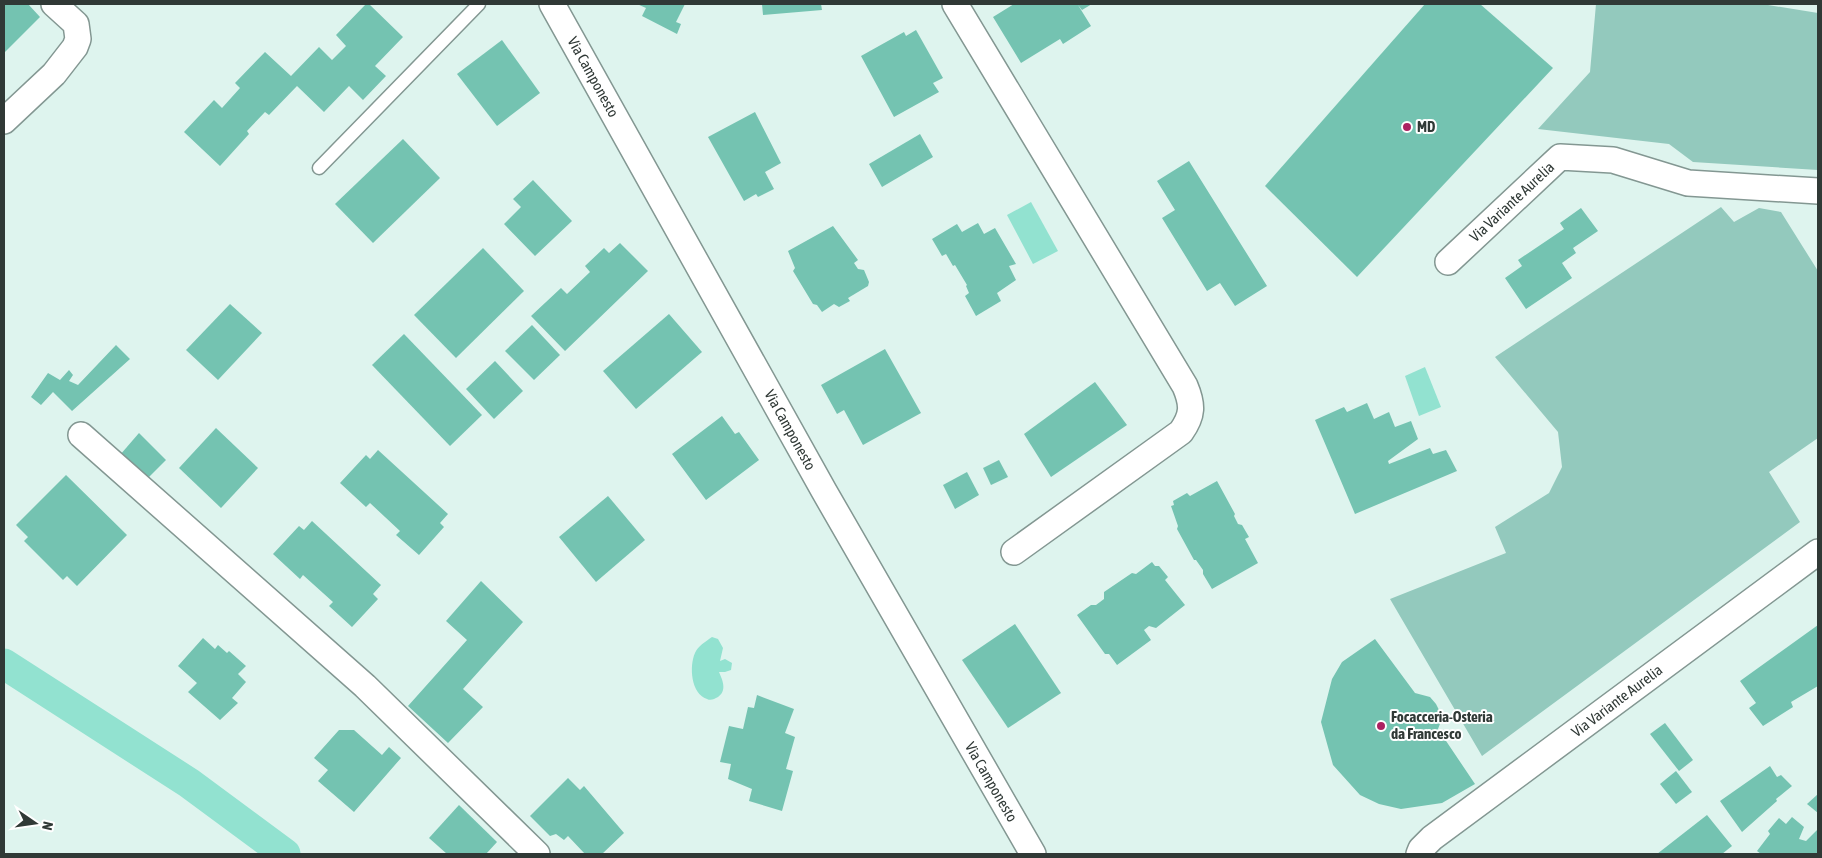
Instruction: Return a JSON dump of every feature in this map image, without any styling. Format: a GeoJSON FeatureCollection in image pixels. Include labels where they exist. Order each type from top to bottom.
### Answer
{"type":"FeatureCollection","features":[{"type":"Feature","properties":{"kind":"street"},"geometry":{"type":"LineString","coordinates":[[4,121],[54,74],[75,47],[78,39],[76,24],[54,4]]}},
{"type":"Feature","properties":{"kind":"street","name":"Via Camponesto"},"geometry":{"type":"LineString","coordinates":[[552,4],[824,491],[1033,854]]}},
{"type":"Feature","properties":{"kind":"street"},"geometry":{"type":"LineString","coordinates":[[954,4],[1190,397],[1191,410],[1188,422],[1181,432],[1014,552]]}},
{"type":"Feature","properties":{"kind":"street","name":"Via Variante Aurelia"},"geometry":{"type":"LineString","coordinates":[[1448,262],[1560,156],[1613,160],[1688,182],[1818,191]]}},
{"type":"Feature","properties":{"kind":"street"},"geometry":{"type":"LineString","coordinates":[[81,436],[365,686],[537,854]]}},
{"type":"Feature","properties":{"kind":"street","name":"Via Variante Aurelia"},"geometry":{"type":"LineString","coordinates":[[1419,854],[1421,849],[1432,838],[1818,552]]}},
{"type":"Feature","properties":{"kind":"lane"},"geometry":{"type":"LineString","coordinates":[[319,168],[479,4]]}},
{"type":"Feature","properties":{"kind":"shaded area"},"geometry":{"type":"Polygon","coordinates":[[[1596,4],[1762,4],[1818,13],[1818,170],[1693,162],[1669,144],[1538,129],[1590,72],[1596,4]]]}},
{"type":"Feature","properties":{"kind":"shaded area"},"geometry":{"type":"Polygon","coordinates":[[[1031,202],[1058,251],[1033,264],[1007,215],[1031,202]]]}},
{"type":"Feature","properties":{"kind":"shaded area"},"geometry":{"type":"Polygon","coordinates":[[[1721,207],[1734,222],[1759,208],[1781,212],[1818,271],[1818,438],[1769,472],[1800,522],[1482,756],[1390,599],[1506,553],[1495,527],[1549,493],[1562,467],[1558,432],[1495,357],[1721,207]]]}},
{"type":"Feature","properties":{"kind":"shaded area"},"geometry":{"type":"Polygon","coordinates":[[[1425,367],[1441,407],[1419,416],[1405,376],[1425,367]]]}},
{"type":"Feature","properties":{"kind":"shaded area"},"geometry":{"type":"Polygon","coordinates":[[[712,637],[718,639],[723,648],[720,661],[725,659],[732,663],[731,670],[719,672],[723,682],[723,692],[718,697],[710,700],[698,692],[693,679],[692,665],[696,651],[712,637]]]}},
{"type":"Feature","properties":{"kind":"building"},"geometry":{"type":"Polygon","coordinates":[[[4,4],[28,4],[40,17],[4,53],[4,4]]]}},
{"type":"Feature","properties":{"kind":"building"},"geometry":{"type":"Polygon","coordinates":[[[366,4],[369,4],[403,37],[375,66],[386,76],[363,100],[349,86],[324,112],[297,86],[269,115],[265,112],[247,131],[249,134],[220,166],[184,132],[214,100],[222,108],[240,88],[235,83],[265,52],[291,76],[319,47],[332,60],[346,46],[336,35],[366,4]]]}},
{"type":"Feature","properties":{"kind":"building"},"geometry":{"type":"Polygon","coordinates":[[[637,4],[685,4],[676,22],[681,24],[677,34],[642,16],[646,8],[637,4]]]}},
{"type":"Feature","properties":{"kind":"building"},"geometry":{"type":"Polygon","coordinates":[[[762,4],[821,4],[822,10],[763,15],[762,4]]]}},
{"type":"Feature","properties":{"kind":"building"},"geometry":{"type":"Polygon","coordinates":[[[1014,4],[1092,4],[1082,10],[1078,5],[1091,26],[1063,44],[1060,39],[1021,63],[993,17],[1014,4]]]}},
{"type":"Feature","properties":{"kind":"building","name":"MD"},"geometry":{"type":"Polygon","coordinates":[[[1425,4],[1480,4],[1553,68],[1357,277],[1265,186],[1425,4]]]}},
{"type":"Feature","properties":{"kind":"building"},"geometry":{"type":"Polygon","coordinates":[[[916,30],[943,78],[933,83],[939,92],[894,117],[861,56],[904,32],[906,36],[916,30]]]}},
{"type":"Feature","properties":{"kind":"building"},"geometry":{"type":"Polygon","coordinates":[[[502,40],[540,93],[497,126],[457,74],[502,40]]]}},
{"type":"Feature","properties":{"kind":"building"},"geometry":{"type":"Polygon","coordinates":[[[755,112],[781,163],[765,172],[774,189],[758,197],[756,194],[744,201],[708,137],[755,112]]]}},
{"type":"Feature","properties":{"kind":"building"},"geometry":{"type":"Polygon","coordinates":[[[920,134],[933,157],[882,187],[869,164],[920,134]]]}},
{"type":"Feature","properties":{"kind":"building"},"geometry":{"type":"Polygon","coordinates":[[[403,139],[440,178],[373,243],[335,204],[403,139]]]}},
{"type":"Feature","properties":{"kind":"building"},"geometry":{"type":"Polygon","coordinates":[[[1189,161],[1267,286],[1235,306],[1220,283],[1207,291],[1162,218],[1175,210],[1157,181],[1189,161]]]}},
{"type":"Feature","properties":{"kind":"building"},"geometry":{"type":"Polygon","coordinates":[[[533,180],[572,221],[535,256],[504,224],[521,207],[513,199],[533,180]]]}},
{"type":"Feature","properties":{"kind":"building"},"geometry":{"type":"Polygon","coordinates":[[[1581,208],[1598,231],[1573,248],[1576,253],[1562,263],[1572,278],[1526,309],[1505,278],[1522,266],[1518,260],[1564,229],[1560,223],[1581,208]]]}},
{"type":"Feature","properties":{"kind":"building"},"geometry":{"type":"Polygon","coordinates":[[[978,223],[984,234],[995,228],[1016,264],[1009,266],[1016,280],[997,293],[1001,301],[976,316],[965,296],[969,293],[967,285],[955,265],[953,266],[946,254],[942,256],[932,239],[957,224],[962,232],[978,223]]]}},
{"type":"Feature","properties":{"kind":"building"},"geometry":{"type":"Polygon","coordinates":[[[833,226],[858,260],[854,263],[858,269],[864,270],[869,282],[868,286],[848,298],[850,301],[839,307],[834,304],[822,312],[817,305],[813,304],[793,271],[795,268],[788,251],[833,226]]]}},
{"type":"Feature","properties":{"kind":"building"},"geometry":{"type":"Polygon","coordinates":[[[620,243],[648,271],[565,351],[531,316],[561,288],[567,294],[590,272],[585,266],[604,248],[609,253],[620,243]]]}},
{"type":"Feature","properties":{"kind":"building"},"geometry":{"type":"Polygon","coordinates":[[[483,248],[524,291],[456,358],[414,315],[483,248]]]}},
{"type":"Feature","properties":{"kind":"building"},"geometry":{"type":"Polygon","coordinates":[[[230,304],[262,333],[218,380],[186,350],[230,304]]]}},
{"type":"Feature","properties":{"kind":"building"},"geometry":{"type":"Polygon","coordinates":[[[669,314],[702,352],[636,409],[603,371],[669,314]]]}},
{"type":"Feature","properties":{"kind":"building"},"geometry":{"type":"Polygon","coordinates":[[[532,325],[560,355],[534,380],[505,351],[532,325]]]}},
{"type":"Feature","properties":{"kind":"building"},"geometry":{"type":"Polygon","coordinates":[[[404,334],[482,415],[450,446],[372,365],[404,334]]]}},
{"type":"Feature","properties":{"kind":"building"},"geometry":{"type":"Polygon","coordinates":[[[116,345],[130,359],[72,411],[53,392],[41,405],[31,397],[48,373],[60,380],[69,370],[73,375],[69,381],[78,385],[116,345]]]}},
{"type":"Feature","properties":{"kind":"building"},"geometry":{"type":"Polygon","coordinates":[[[885,349],[921,413],[863,445],[844,410],[837,414],[821,385],[885,349]]]}},
{"type":"Feature","properties":{"kind":"building"},"geometry":{"type":"Polygon","coordinates":[[[495,361],[523,391],[494,419],[466,389],[495,361]]]}},
{"type":"Feature","properties":{"kind":"building"},"geometry":{"type":"Polygon","coordinates":[[[1095,382],[1127,425],[1051,477],[1024,434],[1095,382]]]}},
{"type":"Feature","properties":{"kind":"building"},"geometry":{"type":"Polygon","coordinates":[[[1367,403],[1374,419],[1389,412],[1395,427],[1411,421],[1418,439],[1388,461],[1389,464],[1430,448],[1433,454],[1446,450],[1457,471],[1355,514],[1315,420],[1344,407],[1347,412],[1367,403]]]}},
{"type":"Feature","properties":{"kind":"building"},"geometry":{"type":"Polygon","coordinates":[[[722,416],[735,434],[739,432],[759,460],[706,500],[672,454],[722,416]]]}},
{"type":"Feature","properties":{"kind":"building"},"geometry":{"type":"Polygon","coordinates":[[[216,428],[258,468],[221,508],[179,468],[216,428]]]}},
{"type":"Feature","properties":{"kind":"building"},"geometry":{"type":"Polygon","coordinates":[[[139,433],[166,460],[146,480],[120,455],[139,433]]]}},
{"type":"Feature","properties":{"kind":"building"},"geometry":{"type":"Polygon","coordinates":[[[378,450],[448,514],[440,523],[444,527],[419,555],[396,535],[400,531],[370,503],[366,507],[340,483],[366,455],[370,459],[378,450]]]}},
{"type":"Feature","properties":{"kind":"building"},"geometry":{"type":"Polygon","coordinates":[[[999,460],[1008,477],[991,485],[983,468],[999,460]]]}},
{"type":"Feature","properties":{"kind":"building"},"geometry":{"type":"Polygon","coordinates":[[[967,472],[979,495],[955,509],[943,485],[967,472]]]}},
{"type":"Feature","properties":{"kind":"building"},"geometry":{"type":"Polygon","coordinates":[[[66,475],[127,535],[77,586],[67,576],[63,580],[24,541],[28,537],[16,525],[66,475]]]}},
{"type":"Feature","properties":{"kind":"building"},"geometry":{"type":"Polygon","coordinates":[[[1217,481],[1235,514],[1234,516],[1238,524],[1242,525],[1249,537],[1245,539],[1258,563],[1212,589],[1203,574],[1203,570],[1194,560],[1177,529],[1178,526],[1171,506],[1174,505],[1173,501],[1187,493],[1190,496],[1217,481]]]}},
{"type":"Feature","properties":{"kind":"building"},"geometry":{"type":"Polygon","coordinates":[[[608,496],[645,540],[596,582],[559,537],[608,496]]]}},
{"type":"Feature","properties":{"kind":"building"},"geometry":{"type":"Polygon","coordinates":[[[312,521],[381,585],[373,594],[378,599],[352,627],[329,606],[333,602],[303,575],[300,579],[273,554],[299,526],[304,530],[312,521]]]}},
{"type":"Feature","properties":{"kind":"building"},"geometry":{"type":"Polygon","coordinates":[[[1152,562],[1155,566],[1159,566],[1168,577],[1165,580],[1185,605],[1156,628],[1149,626],[1144,630],[1151,640],[1117,665],[1109,654],[1105,654],[1077,615],[1104,599],[1104,592],[1132,573],[1136,574],[1152,562]]]}},
{"type":"Feature","properties":{"kind":"building"},"geometry":{"type":"Polygon","coordinates":[[[481,581],[523,622],[463,689],[483,707],[448,743],[408,706],[467,640],[446,621],[481,581]]]}},
{"type":"Feature","properties":{"kind":"building"},"geometry":{"type":"Polygon","coordinates":[[[1015,624],[1061,693],[1008,728],[962,660],[1015,624]]]}},
{"type":"Feature","properties":{"kind":"building"},"geometry":{"type":"Polygon","coordinates":[[[1818,625],[1818,686],[1791,702],[1793,707],[1763,726],[1749,708],[1756,703],[1740,681],[1818,625]]]}},
{"type":"Feature","properties":{"kind":"building"},"geometry":{"type":"Polygon","coordinates":[[[203,638],[215,649],[218,645],[227,653],[229,651],[246,666],[238,674],[246,682],[232,698],[238,703],[220,720],[188,692],[197,683],[178,666],[203,638]]]}},
{"type":"Feature","properties":{"kind":"building","name":"Focacceria-Osteria da Francesco"},"geometry":{"type":"Polygon","coordinates":[[[1375,639],[1415,693],[1430,697],[1436,704],[1440,712],[1441,721],[1438,729],[1475,784],[1442,803],[1401,809],[1379,804],[1360,795],[1333,765],[1321,722],[1332,679],[1342,662],[1375,639]]]}},
{"type":"Feature","properties":{"kind":"building"},"geometry":{"type":"Polygon","coordinates":[[[757,695],[794,709],[785,733],[795,737],[786,769],[793,771],[782,811],[749,801],[752,789],[728,779],[731,764],[720,762],[729,726],[743,729],[748,707],[754,708],[757,695]]]}},
{"type":"Feature","properties":{"kind":"building"},"geometry":{"type":"Polygon","coordinates":[[[1665,723],[1693,760],[1679,771],[1650,734],[1665,723]]]}},
{"type":"Feature","properties":{"kind":"building"},"geometry":{"type":"Polygon","coordinates":[[[339,730],[354,730],[382,755],[389,747],[401,758],[354,812],[318,781],[328,770],[314,758],[339,730]]]}},
{"type":"Feature","properties":{"kind":"building"},"geometry":{"type":"Polygon","coordinates":[[[1770,766],[1777,777],[1781,775],[1792,786],[1742,832],[1720,801],[1770,766]]]}},
{"type":"Feature","properties":{"kind":"building"},"geometry":{"type":"Polygon","coordinates":[[[1676,771],[1692,792],[1676,804],[1660,784],[1676,771]]]}},
{"type":"Feature","properties":{"kind":"building"},"geometry":{"type":"Polygon","coordinates":[[[568,778],[580,790],[584,786],[624,833],[602,854],[585,854],[568,836],[564,840],[556,834],[550,836],[530,816],[568,778]]]}},
{"type":"Feature","properties":{"kind":"building"},"geometry":{"type":"Polygon","coordinates":[[[1818,794],[1818,813],[1807,804],[1818,794]]]}},
{"type":"Feature","properties":{"kind":"building"},"geometry":{"type":"Polygon","coordinates":[[[459,805],[497,842],[486,854],[447,854],[429,838],[459,805]]]}},
{"type":"Feature","properties":{"kind":"building"},"geometry":{"type":"Polygon","coordinates":[[[1707,815],[1732,846],[1722,854],[1657,854],[1707,815]]]}},
{"type":"Feature","properties":{"kind":"building"},"geometry":{"type":"Polygon","coordinates":[[[1792,817],[1804,827],[1799,839],[1806,841],[1818,829],[1818,854],[1761,854],[1757,851],[1770,834],[1768,831],[1779,818],[1786,824],[1792,817]]]}},
{"type":"Feature","properties":{"kind":"waterway"},"geometry":{"type":"LineString","coordinates":[[4,664],[189,783],[285,854]]}},
{"type":"Feature","properties":{"kind":"place","name":"MD"},"geometry":{"type":"Point","coordinates":[1407,127]}},
{"type":"Feature","properties":{"kind":"place","name":"Focacceria-Osteria da Francesco"},"geometry":{"type":"Point","coordinates":[1381,726]}}]}
